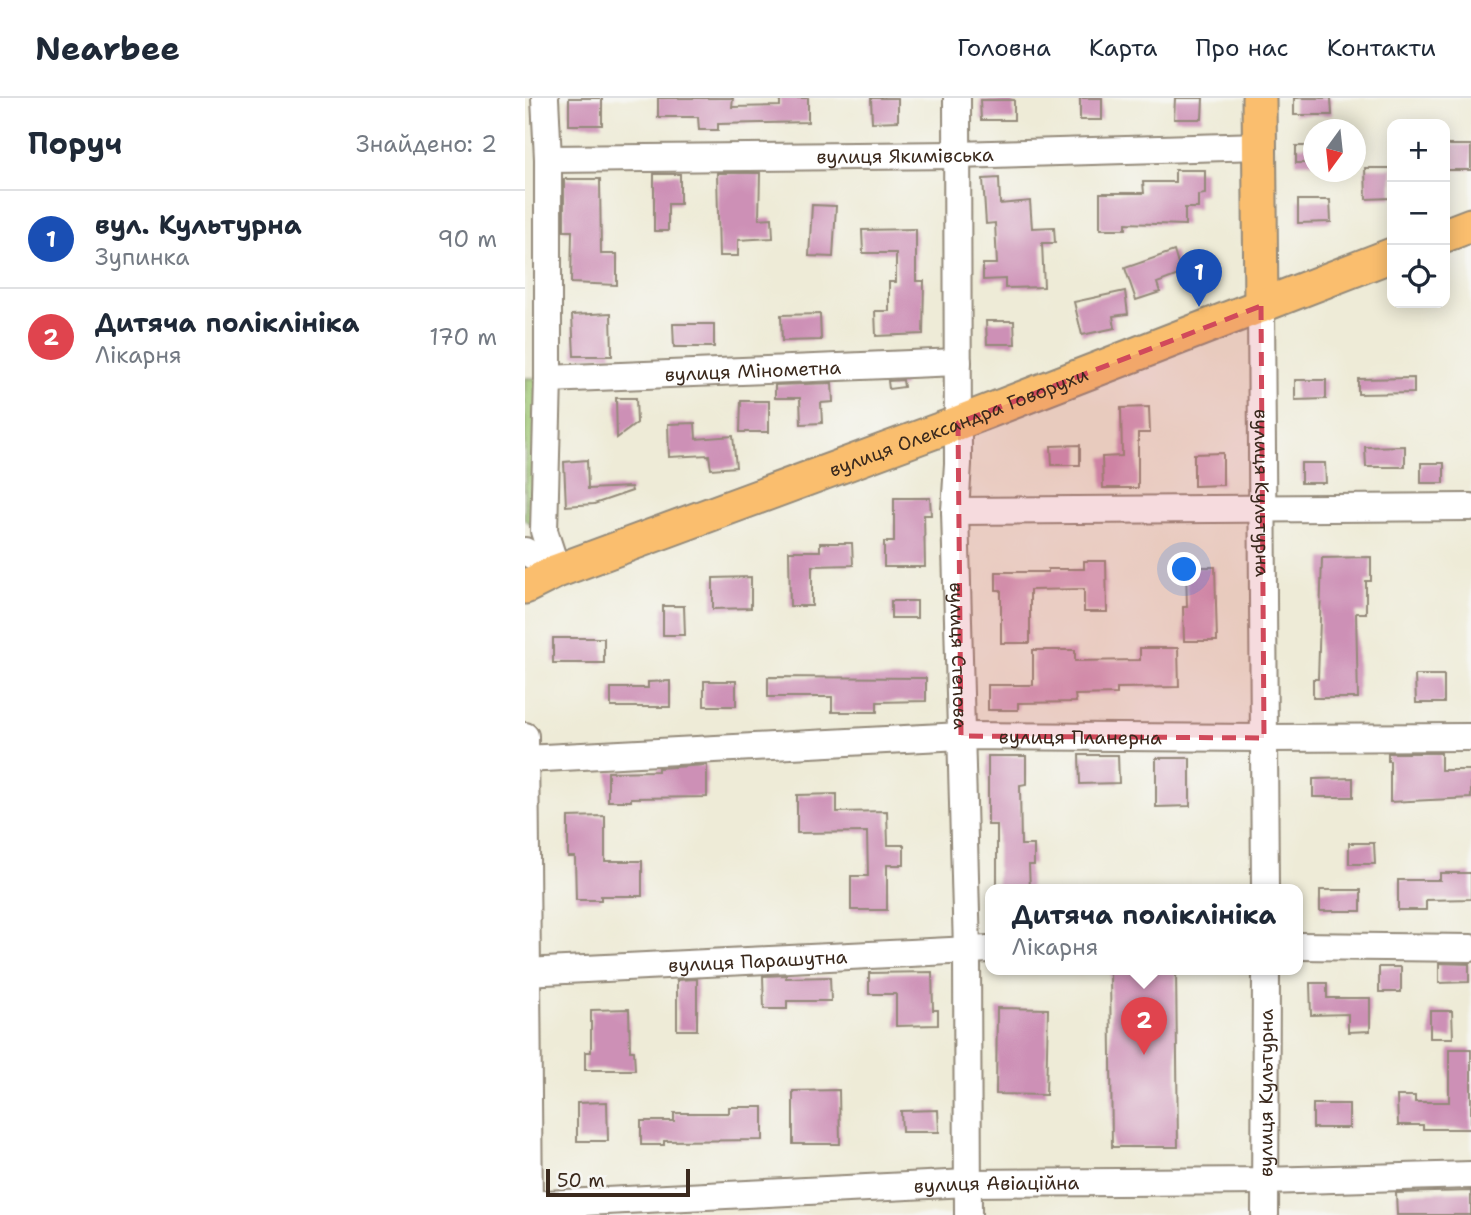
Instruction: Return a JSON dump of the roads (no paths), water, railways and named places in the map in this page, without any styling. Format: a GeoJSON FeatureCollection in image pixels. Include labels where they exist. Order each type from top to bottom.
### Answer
{"type":"FeatureCollection","features":[{"type":"Feature","properties":{"kind":"main road","name":"вулиця Культурна"},"geometry":{"type":"LineString","coordinates":[[1259,98],[1261,306]]}},
{"type":"Feature","properties":{"kind":"main road"},"geometry":{"type":"LineString","coordinates":[[1450,233],[1471,225]]}},
{"type":"Feature","properties":{"kind":"main road","name":"вулиця Олександра Говорухи"},"geometry":{"type":"LineString","coordinates":[[525,587],[557,572],[958,424],[1387,257]]}},
{"type":"Feature","properties":{"kind":"street"},"geometry":{"type":"LineString","coordinates":[[545,98],[548,159],[548,379],[544,531],[557,572]]}},
{"type":"Feature","properties":{"kind":"street","name":"вулиця Степова"},"geometry":{"type":"LineString","coordinates":[[957,98],[958,424],[955,511],[961,736],[978,950],[968,1215]]}},
{"type":"Feature","properties":{"kind":"street","name":"вулиця Якимівська"},"geometry":{"type":"LineString","coordinates":[[548,159],[957,155],[1260,146]]}},
{"type":"Feature","properties":{"kind":"street","name":"вулиця Культурна"},"geometry":{"type":"LineString","coordinates":[[1261,306],[1265,884]]}},
{"type":"Feature","properties":{"kind":"street","name":"вулиця Мінометна"},"geometry":{"type":"LineString","coordinates":[[548,379],[958,362]]}},
{"type":"Feature","properties":{"kind":"street"},"geometry":{"type":"LineString","coordinates":[[955,511],[1471,507]]}},
{"type":"Feature","properties":{"kind":"street"},"geometry":{"type":"LineString","coordinates":[[525,551],[557,572]]}},
{"type":"Feature","properties":{"kind":"street","name":"вулиця Планерна"},"geometry":{"type":"LineString","coordinates":[[525,751],[961,736],[1471,737]]}},
{"type":"Feature","properties":{"kind":"street"},"geometry":{"type":"LineString","coordinates":[[525,751],[528,1208]]}},
{"type":"Feature","properties":{"kind":"street"},"geometry":{"type":"LineString","coordinates":[[1303,946],[1471,948]]}},
{"type":"Feature","properties":{"kind":"street","name":"вулиця Парашутна"},"geometry":{"type":"LineString","coordinates":[[527,972],[978,950]]}},
{"type":"Feature","properties":{"kind":"street","name":"вулиця Культурна"},"geometry":{"type":"LineString","coordinates":[[1265,1215],[1266,975]]}},
{"type":"Feature","properties":{"kind":"street","name":"вулиця Авіаційна"},"geometry":{"type":"LineString","coordinates":[[528,1208],[968,1183],[1265,1181],[1471,1175]]}},
{"type":"Feature","properties":{"kind":"place","name":"вул. Культурна"},"geometry":{"type":"Point","coordinates":[1199,307]}},
{"type":"Feature","properties":{"kind":"place","name":"Дитяча поліклініка"},"geometry":{"type":"Point","coordinates":[1144,1055]}}]}
